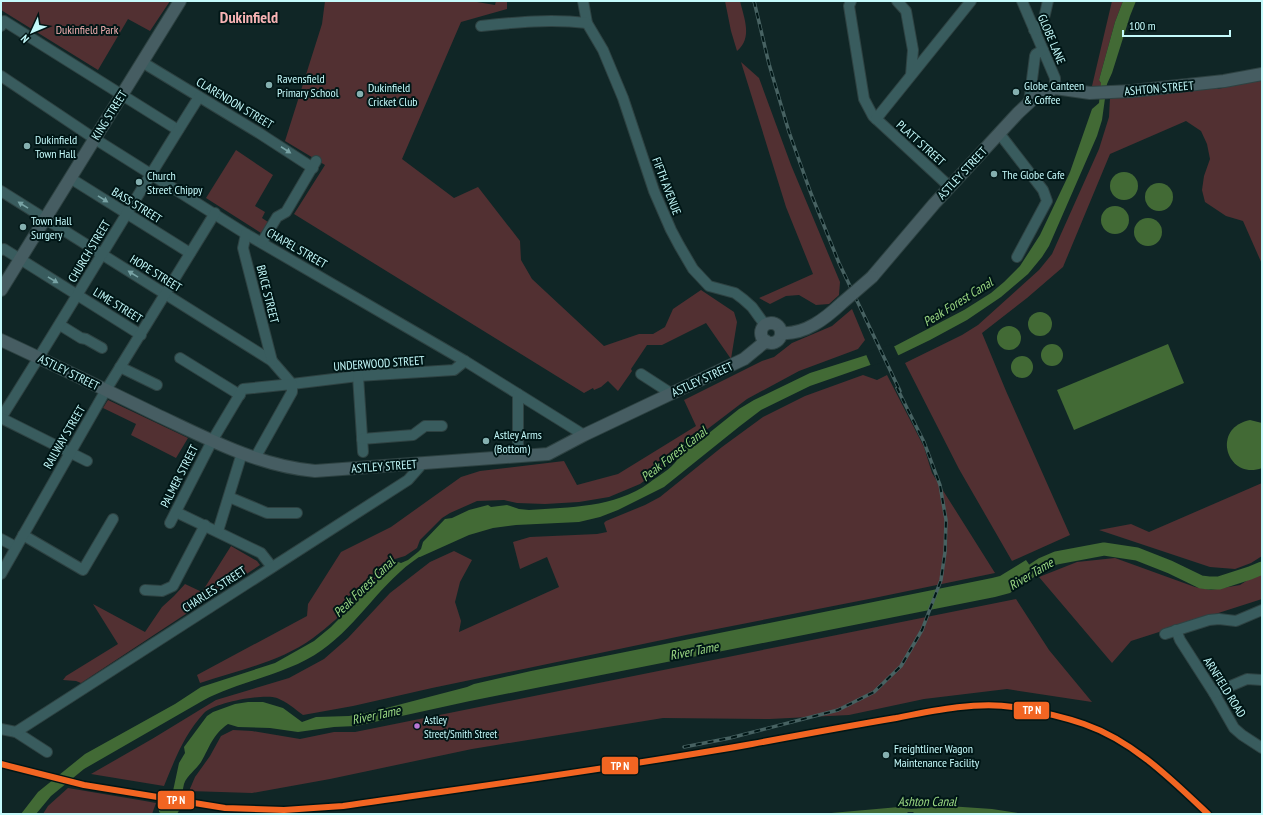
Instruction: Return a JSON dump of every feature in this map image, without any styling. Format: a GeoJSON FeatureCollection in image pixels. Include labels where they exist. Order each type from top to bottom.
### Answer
{"type":"FeatureCollection","features":[{"type":"Feature","properties":{"kind":"main road","name":"KING STREET"},"geometry":{"type":"LineString","coordinates":[[1,290],[180,1]]}},
{"type":"Feature","properties":{"kind":"main road","name":"ASHTON STREET"},"geometry":{"type":"LineString","coordinates":[[1055,88],[1090,93],[1118,92],[1224,81],[1262,74]]}},
{"type":"Feature","properties":{"kind":"main road","name":"ASTLEY STREET"},"geometry":{"type":"LineString","coordinates":[[781,333],[793,332],[812,326],[832,312],[872,277],[999,133],[1029,103],[1055,88]]}},
{"type":"Feature","properties":{"kind":"main road"},"geometry":{"type":"LineString","coordinates":[[774,324],[779,327],[781,333],[780,338],[775,342],[769,343],[766,341],[761,334],[765,325],[774,324]]}},
{"type":"Feature","properties":{"kind":"main road","name":"ASTLEY STREET"},"geometry":{"type":"LineString","coordinates":[[1,340],[242,454],[294,469],[315,471],[548,454],[584,435],[744,359],[766,341]]}},
{"type":"Feature","properties":{"kind":"street"},"geometry":{"type":"LineString","coordinates":[[481,26],[560,20],[587,23],[583,1]]}},
{"type":"Feature","properties":{"kind":"street","name":"PLATT STREET"},"geometry":{"type":"LineString","coordinates":[[851,1],[849,6],[864,99],[873,116],[950,187]]}},
{"type":"Feature","properties":{"kind":"street"},"geometry":{"type":"LineString","coordinates":[[897,1],[906,11],[913,50],[911,75]]}},
{"type":"Feature","properties":{"kind":"street"},"geometry":{"type":"LineString","coordinates":[[876,119],[971,1]]}},
{"type":"Feature","properties":{"kind":"street","name":"GLOBE LANE"},"geometry":{"type":"LineString","coordinates":[[1022,1],[1055,78],[1055,88]]}},
{"type":"Feature","properties":{"kind":"street"},"geometry":{"type":"LineString","coordinates":[[1034,30],[1043,22],[1048,1]]}},
{"type":"Feature","properties":{"kind":"street"},"geometry":{"type":"LineString","coordinates":[[2,23],[178,130]]}},
{"type":"Feature","properties":{"kind":"street","name":"FIFTH AVENUE"},"geometry":{"type":"LineString","coordinates":[[587,23],[603,50],[623,98],[654,192],[679,245],[694,269],[709,286],[735,293],[752,307],[765,325]]}},
{"type":"Feature","properties":{"kind":"street"},"geometry":{"type":"LineString","coordinates":[[1029,103],[1035,56],[1043,50]]}},
{"type":"Feature","properties":{"kind":"street","name":"CLARENDON STREET"},"geometry":{"type":"LineString","coordinates":[[142,62],[259,133],[315,164],[286,212],[277,217],[262,242]]}},
{"type":"Feature","properties":{"kind":"street","name":"CHAPEL STREET"},"geometry":{"type":"LineString","coordinates":[[1,76],[95,139],[215,213],[246,234],[465,361],[584,435]]}},
{"type":"Feature","properties":{"kind":"street","name":"CHURCH STREET"},"geometry":{"type":"LineString","coordinates":[[1,418],[60,325],[199,97]]}},
{"type":"Feature","properties":{"kind":"street"},"geometry":{"type":"LineString","coordinates":[[999,133],[1044,190],[1047,201],[1017,257]]}},
{"type":"Feature","properties":{"kind":"street","name":"BASS STREET"},"geometry":{"type":"LineString","coordinates":[[70,178],[190,253]]}},
{"type":"Feature","properties":{"kind":"street","name":"HOPE STREET"},"geometry":{"type":"LineString","coordinates":[[1,191],[272,361],[292,384]]}},
{"type":"Feature","properties":{"kind":"street","name":"RAILWAY STREET"},"geometry":{"type":"LineString","coordinates":[[1,574],[106,390],[215,213]]}},
{"type":"Feature","properties":{"kind":"street","name":"BRICE STREET"},"geometry":{"type":"LineString","coordinates":[[246,234],[243,248],[272,361]]}},
{"type":"Feature","properties":{"kind":"street","name":"LIME STREET"},"geometry":{"type":"LineString","coordinates":[[1,250],[4,249],[141,334]]}},
{"type":"Feature","properties":{"kind":"street"},"geometry":{"type":"LineString","coordinates":[[60,325],[81,338],[86,339],[102,348]]}},
{"type":"Feature","properties":{"kind":"street"},"geometry":{"type":"LineString","coordinates":[[180,358],[240,395]]}},
{"type":"Feature","properties":{"kind":"street","name":"UNDERWOOD STREET"},"geometry":{"type":"LineString","coordinates":[[240,395],[243,389],[358,376],[454,370],[465,361]]}},
{"type":"Feature","properties":{"kind":"street"},"geometry":{"type":"LineString","coordinates":[[120,367],[157,386]]}},
{"type":"Feature","properties":{"kind":"street"},"geometry":{"type":"LineString","coordinates":[[641,374],[672,394]]}},
{"type":"Feature","properties":{"kind":"street"},"geometry":{"type":"LineString","coordinates":[[358,376],[363,452]]}},
{"type":"Feature","properties":{"kind":"street"},"geometry":{"type":"LineString","coordinates":[[255,458],[292,392],[292,384]]}},
{"type":"Feature","properties":{"kind":"street"},"geometry":{"type":"LineString","coordinates":[[518,394],[518,456]]}},
{"type":"Feature","properties":{"kind":"street","name":"PALMER STREET"},"geometry":{"type":"LineString","coordinates":[[170,523],[212,441],[240,395]]}},
{"type":"Feature","properties":{"kind":"street"},"geometry":{"type":"LineString","coordinates":[[1,418],[87,461]]}},
{"type":"Feature","properties":{"kind":"street"},"geometry":{"type":"LineString","coordinates":[[362,438],[413,435],[425,426],[442,426]]}},
{"type":"Feature","properties":{"kind":"street"},"geometry":{"type":"LineString","coordinates":[[218,531],[242,454]]}},
{"type":"Feature","properties":{"kind":"street","name":"CHARLES STREET"},"geometry":{"type":"LineString","coordinates":[[16,732],[408,480],[423,463]]}},
{"type":"Feature","properties":{"kind":"street"},"geometry":{"type":"LineString","coordinates":[[228,497],[268,513],[297,513]]}},
{"type":"Feature","properties":{"kind":"street"},"geometry":{"type":"LineString","coordinates":[[176,512],[261,552],[272,568]]}},
{"type":"Feature","properties":{"kind":"street"},"geometry":{"type":"LineString","coordinates":[[23,535],[83,570],[113,519]]}},
{"type":"Feature","properties":{"kind":"street"},"geometry":{"type":"LineString","coordinates":[[145,590],[162,591],[173,586],[205,525]]}},
{"type":"Feature","properties":{"kind":"street"},"geometry":{"type":"LineString","coordinates":[[1,539],[16,548]]}},
{"type":"Feature","properties":{"kind":"street"},"geometry":{"type":"LineString","coordinates":[[1165,634],[1209,620],[1219,619],[1236,621],[1262,610]]}},
{"type":"Feature","properties":{"kind":"street","name":"ARNFIELD ROAD"},"geometry":{"type":"LineString","coordinates":[[1176,630],[1180,640],[1214,693],[1234,728],[1262,748]]}},
{"type":"Feature","properties":{"kind":"street"},"geometry":{"type":"LineString","coordinates":[[1214,693],[1247,679],[1262,680]]}},
{"type":"Feature","properties":{"kind":"street"},"geometry":{"type":"LineString","coordinates":[[1,729],[16,732],[47,752]]}},
{"type":"Feature","properties":{"kind":"green space","name":"Dukinfield Park"},"geometry":{"type":"Polygon","coordinates":[[[1,1],[170,1],[150,31],[128,19],[98,70],[1,10],[1,1]]]}},
{"type":"Feature","properties":{"kind":"green space"},"geometry":{"type":"Polygon","coordinates":[[[325,1],[471,1],[495,5],[496,1],[507,1],[507,9],[461,22],[402,159],[454,198],[478,187],[520,241],[521,260],[532,279],[604,346],[639,334],[653,334],[665,327],[673,309],[701,290],[734,312],[737,322],[731,359],[706,323],[662,345],[647,345],[618,391],[608,381],[601,387],[594,390],[593,388],[584,393],[294,214],[325,165],[285,141],[322,24],[325,1]]]}},
{"type":"Feature","properties":{"kind":"green space"},"geometry":{"type":"Polygon","coordinates":[[[725,1],[740,1],[746,34],[742,46],[737,51],[731,31],[725,1]]]}},
{"type":"Feature","properties":{"kind":"green space"},"geometry":{"type":"Polygon","coordinates":[[[1112,1],[1123,1],[1115,22],[1099,80],[1101,86],[1092,86],[1112,1]]]}},
{"type":"Feature","properties":{"kind":"green space"},"geometry":{"type":"Polygon","coordinates":[[[741,62],[759,78],[791,165],[840,282],[839,295],[829,304],[816,305],[799,295],[786,296],[770,304],[759,298],[813,274],[786,207],[741,62]]]}},
{"type":"Feature","properties":{"kind":"green space"},"geometry":{"type":"Polygon","coordinates":[[[1262,79],[1262,264],[1243,221],[1226,216],[1205,202],[1202,190],[1204,176],[1210,159],[1207,144],[1201,131],[1186,121],[1110,154],[1063,267],[1027,298],[982,333],[1070,535],[1012,561],[959,469],[905,363],[962,335],[978,325],[1039,270],[1052,254],[1099,149],[1109,117],[1110,98],[1211,83],[1218,89],[1262,79]]]}},
{"type":"Feature","properties":{"kind":"green space"},"geometry":{"type":"Polygon","coordinates":[[[236,150],[273,175],[255,206],[265,212],[262,218],[268,222],[261,233],[206,198],[236,150]]]}},
{"type":"Feature","properties":{"kind":"green space"},"geometry":{"type":"Polygon","coordinates":[[[852,309],[865,340],[858,349],[799,371],[747,399],[705,431],[693,434],[675,454],[671,461],[640,484],[609,497],[579,502],[545,504],[517,503],[504,500],[477,501],[450,513],[442,518],[420,540],[417,548],[405,556],[395,559],[335,620],[313,638],[273,659],[200,683],[197,675],[307,616],[308,604],[341,552],[391,527],[461,477],[480,471],[564,461],[577,485],[618,474],[696,426],[684,400],[762,361],[774,357],[792,343],[832,326],[852,309]]]}},
{"type":"Feature","properties":{"kind":"green space"},"geometry":{"type":"Polygon","coordinates":[[[863,375],[877,380],[887,375],[924,447],[932,473],[995,573],[686,635],[353,706],[303,715],[277,698],[261,697],[239,700],[209,709],[197,721],[185,739],[164,786],[91,774],[216,700],[289,678],[324,659],[348,638],[390,593],[430,562],[454,551],[472,560],[460,582],[455,602],[461,621],[459,632],[559,587],[547,557],[520,569],[513,542],[530,537],[597,534],[607,532],[604,523],[606,521],[645,505],[660,497],[722,447],[763,417],[805,396],[863,375]]]}},
{"type":"Feature","properties":{"kind":"green space"},"geometry":{"type":"Polygon","coordinates":[[[108,400],[188,438],[176,458],[131,435],[136,424],[103,408],[108,400]]]}},
{"type":"Feature","properties":{"kind":"green space"},"geometry":{"type":"Polygon","coordinates":[[[1262,483],[1262,556],[1251,563],[1235,569],[1210,567],[1099,530],[1131,524],[1149,532],[1262,483]]]}},
{"type":"Feature","properties":{"kind":"green space"},"geometry":{"type":"Polygon","coordinates":[[[231,546],[257,561],[260,565],[81,683],[63,680],[66,676],[118,644],[93,604],[145,632],[162,607],[185,584],[202,592],[231,546]]]}},
{"type":"Feature","properties":{"kind":"green space"},"geometry":{"type":"Polygon","coordinates":[[[1115,558],[1195,587],[1211,590],[1240,585],[1262,571],[1262,599],[1131,641],[1112,663],[1039,577],[1077,562],[1115,558]]]}},
{"type":"Feature","properties":{"kind":"green space"},"geometry":{"type":"Polygon","coordinates":[[[1016,599],[1049,650],[1092,702],[1007,689],[924,699],[849,715],[770,719],[663,718],[472,749],[330,779],[252,793],[189,791],[195,777],[210,756],[221,736],[233,730],[252,731],[300,739],[334,732],[355,732],[1016,599]]]}},
{"type":"Feature","properties":{"kind":"green space"},"geometry":{"type":"Polygon","coordinates":[[[68,788],[156,803],[152,814],[43,814],[48,806],[68,788]]]}},
{"type":"Feature","properties":{"kind":"water"},"geometry":{"type":"Polygon","coordinates":[[[1123,1],[1136,1],[1107,84],[1102,120],[1097,136],[1049,246],[1028,274],[1001,297],[967,320],[899,355],[810,386],[761,410],[664,487],[618,510],[600,517],[579,522],[516,525],[493,528],[469,535],[419,557],[393,578],[347,628],[322,650],[294,666],[234,687],[204,700],[84,769],[51,796],[36,814],[21,814],[38,792],[85,754],[175,704],[201,687],[275,663],[314,641],[331,627],[387,570],[398,562],[401,563],[408,560],[418,552],[421,549],[423,542],[445,519],[452,518],[469,510],[488,505],[491,507],[507,505],[519,509],[529,510],[591,505],[621,497],[649,483],[668,469],[678,459],[683,448],[694,437],[704,437],[739,409],[754,400],[810,373],[895,346],[964,310],[991,293],[1020,266],[1040,235],[1070,172],[1092,109],[1099,103],[1101,83],[1099,80],[1115,22],[1123,1]]]}},
{"type":"Feature","properties":{"kind":"water"},"geometry":{"type":"Polygon","coordinates":[[[1124,172],[1134,176],[1138,186],[1134,196],[1124,200],[1114,196],[1110,186],[1114,176],[1124,172]]]}},
{"type":"Feature","properties":{"kind":"water"},"geometry":{"type":"Polygon","coordinates":[[[1159,183],[1169,187],[1173,197],[1169,207],[1159,211],[1149,207],[1145,197],[1149,187],[1159,183]]]}},
{"type":"Feature","properties":{"kind":"water"},"geometry":{"type":"Polygon","coordinates":[[[1115,206],[1125,210],[1129,220],[1125,230],[1115,234],[1105,230],[1101,220],[1105,210],[1115,206]]]}},
{"type":"Feature","properties":{"kind":"water"},"geometry":{"type":"Polygon","coordinates":[[[1148,218],[1158,222],[1162,232],[1158,242],[1148,246],[1138,242],[1134,232],[1138,222],[1148,218]]]}},
{"type":"Feature","properties":{"kind":"water"},"geometry":{"type":"Polygon","coordinates":[[[1040,312],[1048,316],[1052,324],[1048,332],[1040,336],[1032,332],[1028,324],[1032,316],[1040,312]]]}},
{"type":"Feature","properties":{"kind":"water"},"geometry":{"type":"Polygon","coordinates":[[[1009,326],[1017,330],[1021,338],[1017,346],[1009,350],[1001,346],[997,338],[1001,330],[1009,326]]]}},
{"type":"Feature","properties":{"kind":"water"},"geometry":{"type":"Polygon","coordinates":[[[1048,344],[1056,344],[1063,351],[1063,359],[1056,366],[1048,366],[1041,359],[1041,351],[1048,344]]]}},
{"type":"Feature","properties":{"kind":"water"},"geometry":{"type":"Polygon","coordinates":[[[1168,344],[1184,383],[1074,430],[1057,390],[1168,344]]]}},
{"type":"Feature","properties":{"kind":"water"},"geometry":{"type":"Polygon","coordinates":[[[1018,356],[1026,356],[1033,363],[1033,371],[1026,378],[1018,378],[1011,371],[1011,363],[1018,356]]]}},
{"type":"Feature","properties":{"kind":"water"},"geometry":{"type":"Polygon","coordinates":[[[1250,420],[1262,423],[1262,468],[1250,470],[1240,467],[1232,461],[1228,452],[1227,442],[1230,433],[1238,425],[1250,420]]]}},
{"type":"Feature","properties":{"kind":"water"},"geometry":{"type":"Polygon","coordinates":[[[1026,560],[1035,573],[1010,593],[995,597],[470,701],[356,726],[334,727],[298,732],[270,728],[238,727],[228,724],[218,732],[197,768],[185,781],[181,807],[177,814],[162,814],[159,812],[173,791],[179,763],[185,753],[184,747],[207,716],[213,712],[235,704],[263,702],[283,708],[302,722],[316,717],[349,716],[371,712],[474,684],[531,671],[992,578],[1000,576],[1026,560]]]}},
{"type":"Feature","properties":{"kind":"water"},"geometry":{"type":"Polygon","coordinates":[[[948,806],[992,809],[1025,814],[915,814],[913,812],[908,812],[906,814],[820,814],[899,807],[911,809],[948,806]]]}},
{"type":"Feature","properties":{"kind":"pier"},"geometry":{"type":"Polygon","coordinates":[[[893,344],[899,357],[871,366],[865,352],[893,344]]]}},
{"type":"Feature","properties":{"kind":"waterway","name":"River Tame"},"geometry":{"type":"LineString","coordinates":[[1019,579],[1042,564],[1056,558],[1104,549],[1137,554],[1170,567],[1201,582],[1209,583],[1219,583],[1262,568]]}},
{"type":"Feature","properties":{"kind":"railway"},"geometry":{"type":"LineString","coordinates":[[754,1],[769,64],[789,132],[810,191],[839,263],[900,391]]}},
{"type":"Feature","properties":{"kind":"railway"},"geometry":{"type":"LineString","coordinates":[[684,747],[730,738],[838,710],[874,692],[901,666],[922,630],[941,580],[945,552],[946,520],[940,485],[924,442],[897,388]]}},
{"type":"Feature","properties":{"kind":"transit line"},"geometry":{"type":"LineString","coordinates":[[1,764],[84,785],[225,808],[284,810],[343,806],[548,776],[701,753],[939,710],[969,706],[999,705],[1058,716],[1102,731],[1119,740],[1150,762],[1208,814]]}},
{"type":"Feature","properties":{"kind":"place","name":"Ravensfield Primary School"},"geometry":{"type":"Point","coordinates":[269,85]}},
{"type":"Feature","properties":{"kind":"place","name":"Globe Canteen & Coffee"},"geometry":{"type":"Point","coordinates":[1016,92]}},
{"type":"Feature","properties":{"kind":"place","name":"Dukinfield Cricket Club"},"geometry":{"type":"Point","coordinates":[360,94]}},
{"type":"Feature","properties":{"kind":"place","name":"Dukinfield Town Hall"},"geometry":{"type":"Point","coordinates":[27,146]}},
{"type":"Feature","properties":{"kind":"place","name":"The Globe Cafe"},"geometry":{"type":"Point","coordinates":[994,174]}},
{"type":"Feature","properties":{"kind":"place","name":"Church Street Chippy"},"geometry":{"type":"Point","coordinates":[139,182]}},
{"type":"Feature","properties":{"kind":"place","name":"Town Hall Surgery"},"geometry":{"type":"Point","coordinates":[23,227]}},
{"type":"Feature","properties":{"kind":"place","name":"Astley Arms (Bottom)"},"geometry":{"type":"Point","coordinates":[486,441]}},
{"type":"Feature","properties":{"kind":"place","name":"Astley Street/Smith Street"},"geometry":{"type":"Point","coordinates":[417,726]}},
{"type":"Feature","properties":{"kind":"place","name":"Freightliner Wagon Maintenance Facility"},"geometry":{"type":"Point","coordinates":[886,755]}},
{"type":"Feature","properties":{"kind":"district","name":"Dukinfield"},"geometry":{"type":"Point","coordinates":[249,17]}},
{"type":"Feature","properties":{"kind":"water label","name":"Peak Forest Canal"},"geometry":{"type":"Point","coordinates":[958,302]}},
{"type":"Feature","properties":{"kind":"water label","name":"Peak Forest Canal"},"geometry":{"type":"Point","coordinates":[674,454]}},
{"type":"Feature","properties":{"kind":"water label","name":"Peak Forest Canal"},"geometry":{"type":"Point","coordinates":[364,587]}},
{"type":"Feature","properties":{"kind":"water label","name":"Ashton Canal"},"geometry":{"type":"Point","coordinates":[927,801]}}]}
